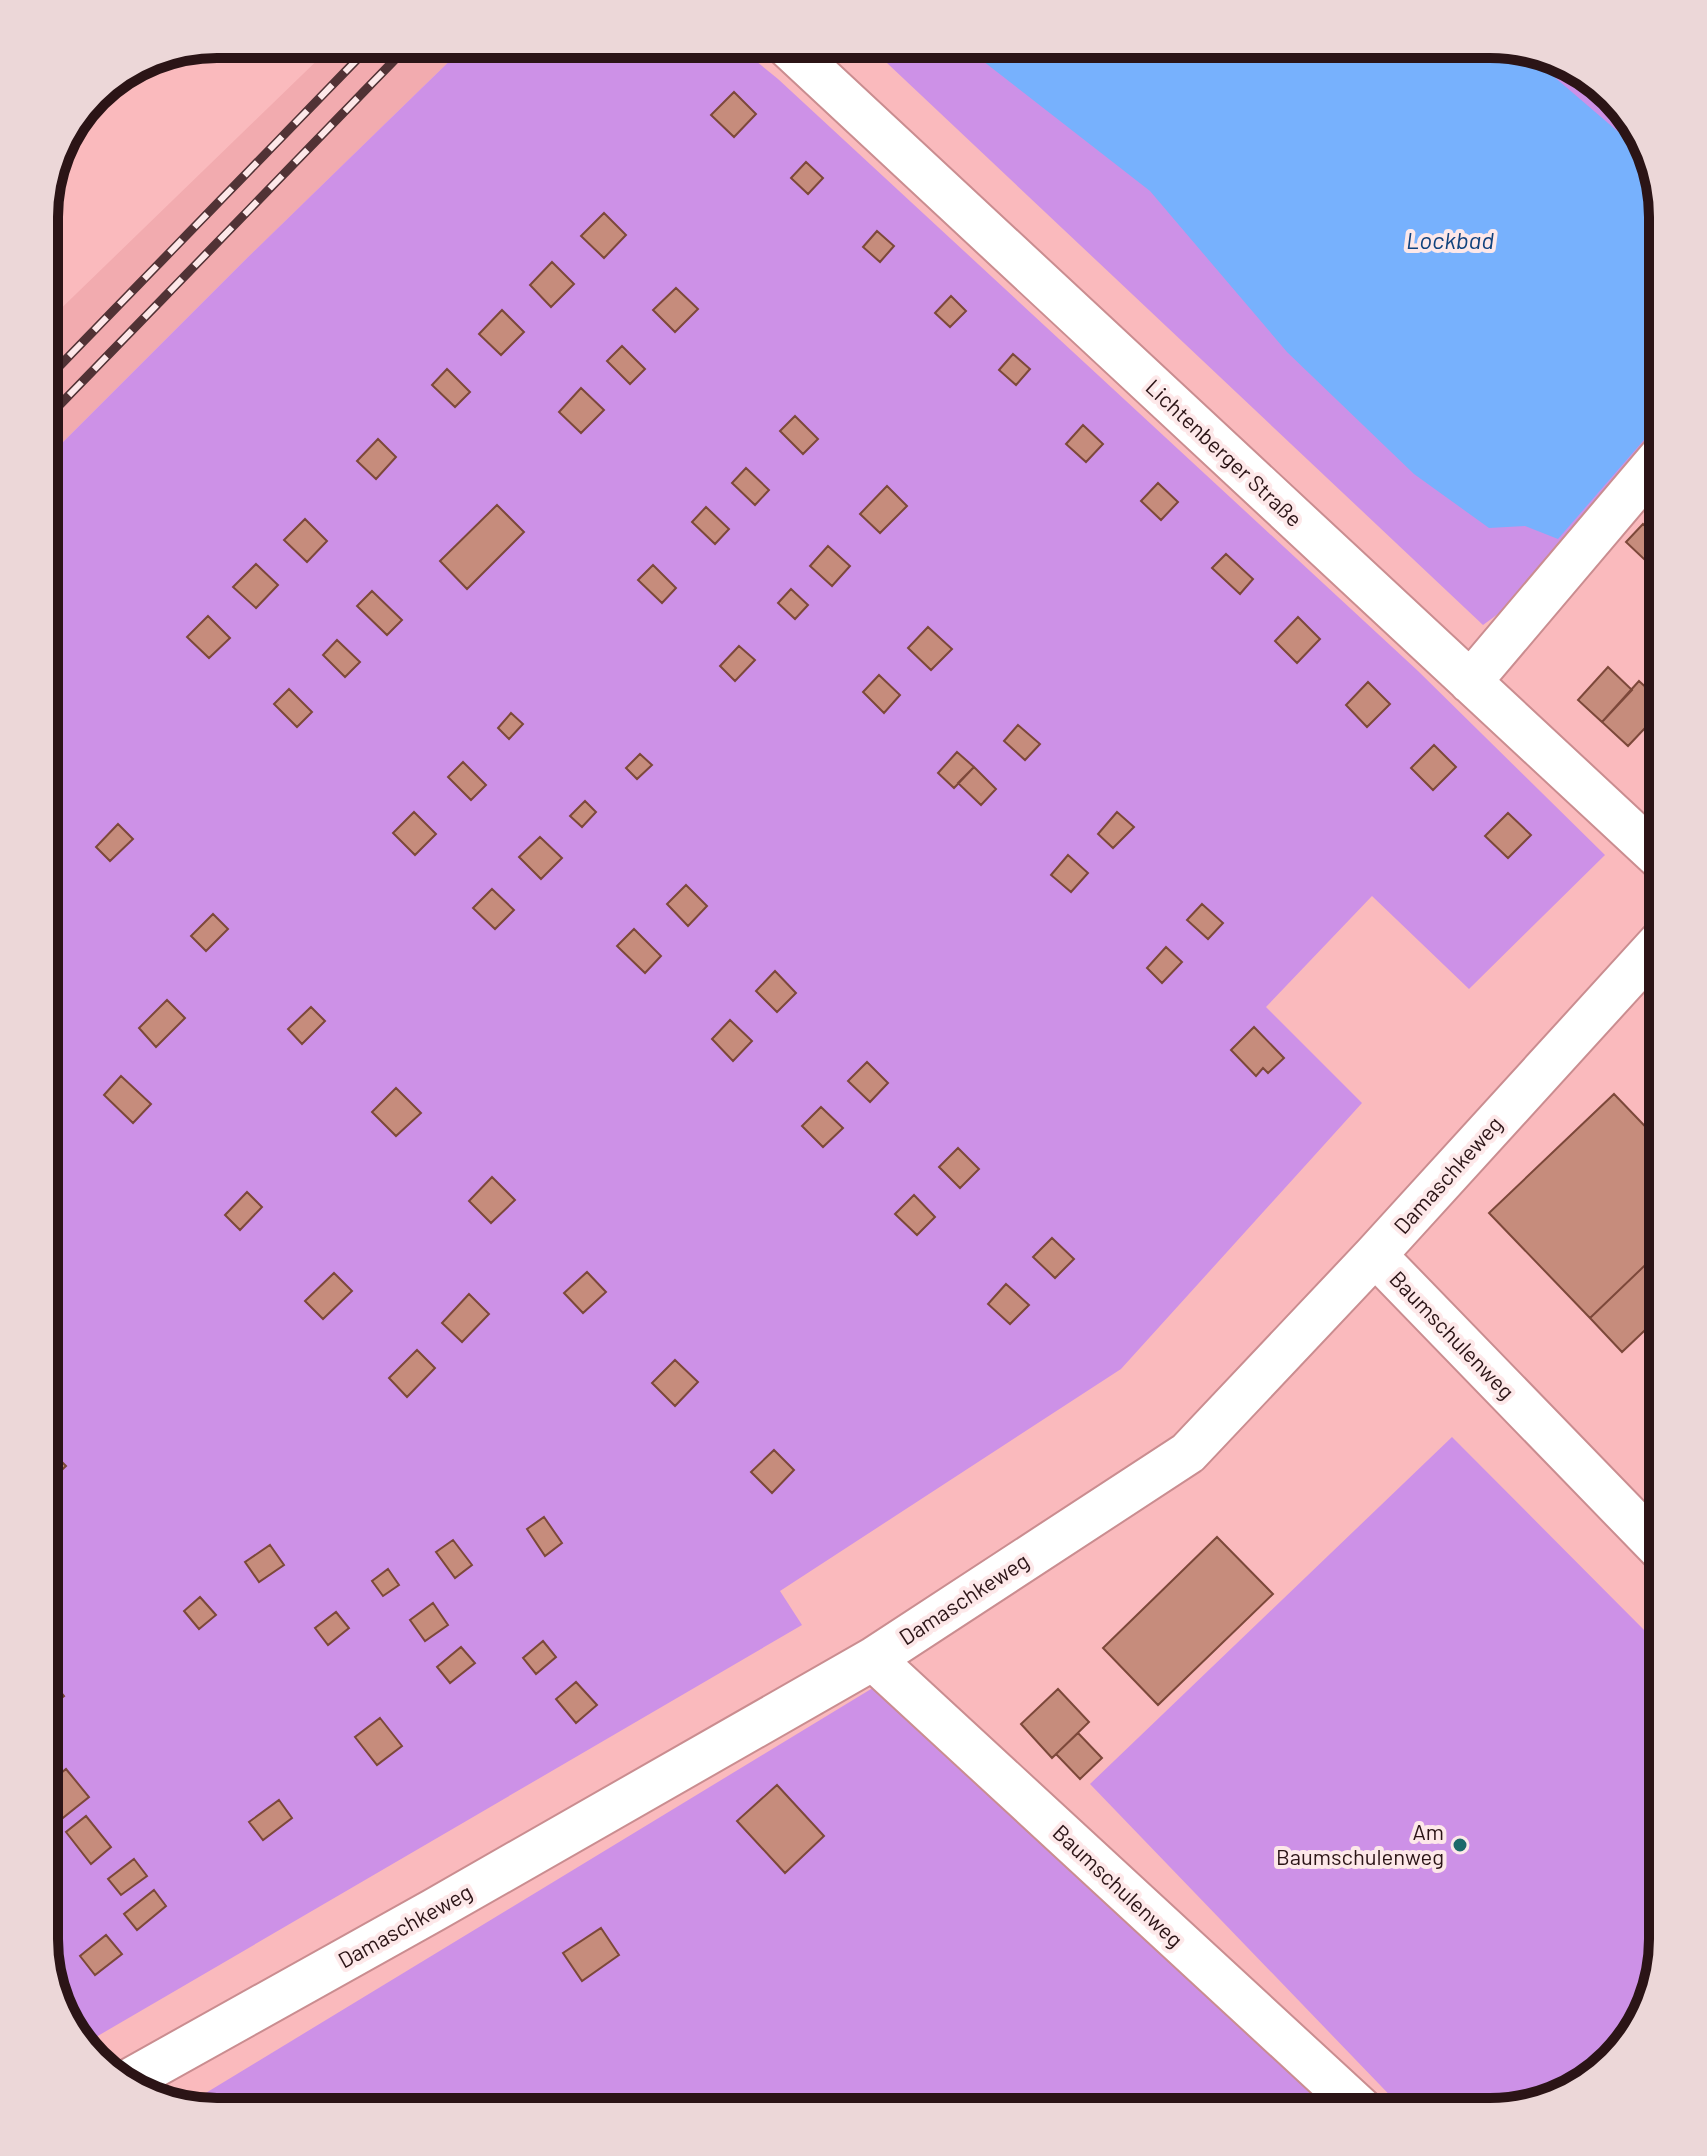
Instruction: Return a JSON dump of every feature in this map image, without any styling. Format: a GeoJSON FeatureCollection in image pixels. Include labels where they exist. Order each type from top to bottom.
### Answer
{"type":"FeatureCollection","features":[{"type":"Feature","properties":{"kind":"street","name":"Lichtenberger Straße"},"geometry":{"type":"LineString","coordinates":[[800,58],[1649,848]]}},
{"type":"Feature","properties":{"kind":"street"},"geometry":{"type":"LineString","coordinates":[[1470,682],[1649,471]]}},
{"type":"Feature","properties":{"kind":"street","name":"Damaschkeweg"},"geometry":{"type":"LineString","coordinates":[[137,2076],[873,1659],[1188,1453],[1375,1255],[1649,954]]}},
{"type":"Feature","properties":{"kind":"street","name":"Baumschulenweg"},"geometry":{"type":"LineString","coordinates":[[1375,1255],[1649,1538]]}},
{"type":"Feature","properties":{"kind":"street","name":"Baumschulenweg"},"geometry":{"type":"LineString","coordinates":[[873,1659],[1349,2098]]}},
{"type":"Feature","properties":{"kind":"shaded area"},"geometry":{"type":"Polygon","coordinates":[[[320,58],[453,58],[58,447],[58,311],[320,58]]]}},
{"type":"Feature","properties":{"kind":"shaded area"},"geometry":{"type":"Polygon","coordinates":[[[453,58],[752,58],[1418,671],[1605,855],[1469,989],[1372,896],[1266,1007],[1362,1103],[1121,1369],[780,1591],[802,1625],[93,2039],[66,1990],[58,1939],[58,447],[453,58]]]}},
{"type":"Feature","properties":{"kind":"shaded area","name":"Lockbad"},"geometry":{"type":"Polygon","coordinates":[[[883,58],[1500,58],[1541,66],[1560,74],[1587,91],[1616,120],[1637,156],[1644,176],[1649,217],[1649,451],[1524,595],[1483,625],[883,58]]]}},
{"type":"Feature","properties":{"kind":"shaded area","name":"Am Baumschulenweg"},"geometry":{"type":"Polygon","coordinates":[[[1452,1437],[1649,1635],[1649,1939],[1648,1960],[1637,2000],[1616,2036],[1602,2051],[1587,2065],[1551,2086],[1511,2097],[1393,2098],[1090,1784],[1452,1437]]]}},
{"type":"Feature","properties":{"kind":"shaded area"},"geometry":{"type":"Polygon","coordinates":[[[876,1686],[1325,2098],[217,2098],[199,2097],[876,1686]]]}},
{"type":"Feature","properties":{"kind":"water","name":"Lockbad"},"geometry":{"type":"Polygon","coordinates":[[[979,58],[1500,58],[1542,66],[1630,142],[1644,176],[1649,217],[1649,434],[1558,539],[1525,526],[1489,528],[1414,474],[1287,352],[1150,191],[979,58]]]}},
{"type":"Feature","properties":{"kind":"building"},"geometry":{"type":"Polygon","coordinates":[[[734,92],[756,114],[734,137],[711,115],[734,92]]]}},
{"type":"Feature","properties":{"kind":"building"},"geometry":{"type":"Polygon","coordinates":[[[806,162],[823,178],[808,194],[791,178],[806,162]]]}},
{"type":"Feature","properties":{"kind":"building"},"geometry":{"type":"Polygon","coordinates":[[[604,213],[626,235],[604,258],[581,236],[604,213]]]}},
{"type":"Feature","properties":{"kind":"building"},"geometry":{"type":"Polygon","coordinates":[[[877,231],[894,246],[880,262],[863,247],[877,231]]]}},
{"type":"Feature","properties":{"kind":"building"},"geometry":{"type":"Polygon","coordinates":[[[552,262],[574,284],[551,307],[530,285],[552,262]]]}},
{"type":"Feature","properties":{"kind":"building"},"geometry":{"type":"Polygon","coordinates":[[[676,288],[698,309],[675,332],[653,310],[676,288]]]}},
{"type":"Feature","properties":{"kind":"building"},"geometry":{"type":"Polygon","coordinates":[[[951,296],[966,311],[950,327],[935,313],[951,296]]]}},
{"type":"Feature","properties":{"kind":"building"},"geometry":{"type":"Polygon","coordinates":[[[502,310],[524,332],[501,355],[479,334],[502,310]]]}},
{"type":"Feature","properties":{"kind":"building"},"geometry":{"type":"Polygon","coordinates":[[[622,346],[645,369],[630,384],[607,361],[622,346]]]}},
{"type":"Feature","properties":{"kind":"building"},"geometry":{"type":"Polygon","coordinates":[[[1013,354],[1030,369],[1016,385],[999,370],[1013,354]]]}},
{"type":"Feature","properties":{"kind":"building"},"geometry":{"type":"Polygon","coordinates":[[[447,369],[470,392],[455,407],[432,385],[447,369]]]}},
{"type":"Feature","properties":{"kind":"building"},"geometry":{"type":"Polygon","coordinates":[[[581,388],[604,410],[581,433],[559,412],[581,388]]]}},
{"type":"Feature","properties":{"kind":"building"},"geometry":{"type":"Polygon","coordinates":[[[795,416],[818,439],[803,454],[780,431],[795,416]]]}},
{"type":"Feature","properties":{"kind":"building"},"geometry":{"type":"Polygon","coordinates":[[[1083,425],[1103,444],[1086,462],[1066,444],[1083,425]]]}},
{"type":"Feature","properties":{"kind":"building"},"geometry":{"type":"Polygon","coordinates":[[[378,439],[396,457],[376,479],[357,461],[378,439]]]}},
{"type":"Feature","properties":{"kind":"building"},"geometry":{"type":"Polygon","coordinates":[[[746,468],[769,490],[755,505],[732,483],[746,468]]]}},
{"type":"Feature","properties":{"kind":"building"},"geometry":{"type":"Polygon","coordinates":[[[1158,483],[1178,502],[1161,520],[1141,501],[1158,483]]]}},
{"type":"Feature","properties":{"kind":"building"},"geometry":{"type":"Polygon","coordinates":[[[887,486],[907,506],[880,533],[860,514],[887,486]]]}},
{"type":"Feature","properties":{"kind":"building"},"geometry":{"type":"Polygon","coordinates":[[[497,505],[524,532],[467,589],[440,561],[497,505]]]}},
{"type":"Feature","properties":{"kind":"building"},"geometry":{"type":"Polygon","coordinates":[[[706,507],[729,529],[715,544],[692,522],[706,507]]]}},
{"type":"Feature","properties":{"kind":"building"},"geometry":{"type":"Polygon","coordinates":[[[305,519],[327,541],[307,562],[284,540],[305,519]]]}},
{"type":"Feature","properties":{"kind":"building"},"geometry":{"type":"Polygon","coordinates":[[[1643,524],[1649,530],[1649,564],[1626,542],[1643,524]]]}},
{"type":"Feature","properties":{"kind":"building"},"geometry":{"type":"Polygon","coordinates":[[[828,546],[850,566],[832,586],[810,566],[828,546]]]}},
{"type":"Feature","properties":{"kind":"building"},"geometry":{"type":"Polygon","coordinates":[[[1226,554],[1253,579],[1240,594],[1212,568],[1226,554]]]}},
{"type":"Feature","properties":{"kind":"building"},"geometry":{"type":"Polygon","coordinates":[[[256,564],[278,585],[256,608],[233,587],[256,564]]]}},
{"type":"Feature","properties":{"kind":"building"},"geometry":{"type":"Polygon","coordinates":[[[653,565],[676,588],[662,603],[638,580],[653,565]]]}},
{"type":"Feature","properties":{"kind":"building"},"geometry":{"type":"Polygon","coordinates":[[[791,589],[808,605],[795,619],[778,603],[791,589]]]}},
{"type":"Feature","properties":{"kind":"building"},"geometry":{"type":"Polygon","coordinates":[[[372,591],[402,620],[387,635],[357,606],[372,591]]]}},
{"type":"Feature","properties":{"kind":"building"},"geometry":{"type":"Polygon","coordinates":[[[208,616],[230,638],[209,658],[187,637],[208,616]]]}},
{"type":"Feature","properties":{"kind":"building"},"geometry":{"type":"Polygon","coordinates":[[[1298,617],[1320,639],[1297,663],[1275,641],[1298,617]]]}},
{"type":"Feature","properties":{"kind":"building"},"geometry":{"type":"Polygon","coordinates":[[[928,627],[952,649],[931,670],[908,648],[928,627]]]}},
{"type":"Feature","properties":{"kind":"building"},"geometry":{"type":"Polygon","coordinates":[[[337,640],[360,662],[345,677],[323,655],[337,640]]]}},
{"type":"Feature","properties":{"kind":"building"},"geometry":{"type":"Polygon","coordinates":[[[739,646],[755,660],[735,681],[720,666],[739,646]]]}},
{"type":"Feature","properties":{"kind":"building"},"geometry":{"type":"Polygon","coordinates":[[[1608,667],[1632,690],[1602,722],[1578,700],[1608,667]]]}},
{"type":"Feature","properties":{"kind":"building"},"geometry":{"type":"Polygon","coordinates":[[[879,675],[900,695],[884,713],[863,692],[879,675]]]}},
{"type":"Feature","properties":{"kind":"building"},"geometry":{"type":"Polygon","coordinates":[[[1639,681],[1649,690],[1649,724],[1628,746],[1602,722],[1639,681]]]}},
{"type":"Feature","properties":{"kind":"building"},"geometry":{"type":"Polygon","coordinates":[[[1368,682],[1390,704],[1367,727],[1346,705],[1368,682]]]}},
{"type":"Feature","properties":{"kind":"building"},"geometry":{"type":"Polygon","coordinates":[[[289,689],[312,712],[297,727],[274,704],[289,689]]]}},
{"type":"Feature","properties":{"kind":"building"},"geometry":{"type":"Polygon","coordinates":[[[511,713],[523,724],[509,739],[498,728],[511,713]]]}},
{"type":"Feature","properties":{"kind":"building"},"geometry":{"type":"Polygon","coordinates":[[[1018,725],[1040,744],[1025,760],[1004,741],[1018,725]]]}},
{"type":"Feature","properties":{"kind":"building"},"geometry":{"type":"Polygon","coordinates":[[[1434,745],[1456,767],[1433,790],[1411,768],[1434,745]]]}},
{"type":"Feature","properties":{"kind":"building"},"geometry":{"type":"Polygon","coordinates":[[[957,752],[974,767],[954,788],[938,773],[957,752]]]}},
{"type":"Feature","properties":{"kind":"building"},"geometry":{"type":"Polygon","coordinates":[[[640,754],[652,765],[637,779],[626,768],[640,754]]]}},
{"type":"Feature","properties":{"kind":"building"},"geometry":{"type":"Polygon","coordinates":[[[463,762],[486,785],[471,800],[448,777],[463,762]]]}},
{"type":"Feature","properties":{"kind":"building"},"geometry":{"type":"Polygon","coordinates":[[[974,767],[996,789],[981,805],[958,783],[974,767]]]}},
{"type":"Feature","properties":{"kind":"building"},"geometry":{"type":"Polygon","coordinates":[[[585,801],[596,812],[582,827],[570,816],[585,801]]]}},
{"type":"Feature","properties":{"kind":"building"},"geometry":{"type":"Polygon","coordinates":[[[414,812],[436,834],[415,855],[393,833],[414,812]]]}},
{"type":"Feature","properties":{"kind":"building"},"geometry":{"type":"Polygon","coordinates":[[[1117,812],[1134,827],[1113,848],[1098,834],[1117,812]]]}},
{"type":"Feature","properties":{"kind":"building"},"geometry":{"type":"Polygon","coordinates":[[[1508,813],[1531,835],[1508,858],[1485,836],[1508,813]]]}},
{"type":"Feature","properties":{"kind":"building"},"geometry":{"type":"Polygon","coordinates":[[[118,824],[133,839],[110,861],[96,847],[118,824]]]}},
{"type":"Feature","properties":{"kind":"building"},"geometry":{"type":"Polygon","coordinates":[[[540,837],[562,858],[541,879],[519,857],[540,837]]]}},
{"type":"Feature","properties":{"kind":"building"},"geometry":{"type":"Polygon","coordinates":[[[1068,855],[1088,873],[1071,892],[1051,875],[1068,855]]]}},
{"type":"Feature","properties":{"kind":"building"},"geometry":{"type":"Polygon","coordinates":[[[686,885],[707,906],[688,926],[667,904],[686,885]]]}},
{"type":"Feature","properties":{"kind":"building"},"geometry":{"type":"Polygon","coordinates":[[[492,889],[514,910],[495,929],[473,908],[492,889]]]}},
{"type":"Feature","properties":{"kind":"building"},"geometry":{"type":"Polygon","coordinates":[[[1202,904],[1223,923],[1208,939],[1187,920],[1202,904]]]}},
{"type":"Feature","properties":{"kind":"building"},"geometry":{"type":"Polygon","coordinates":[[[213,914],[228,929],[206,951],[191,936],[213,914]]]}},
{"type":"Feature","properties":{"kind":"building"},"geometry":{"type":"Polygon","coordinates":[[[634,929],[661,956],[645,973],[617,946],[634,929]]]}},
{"type":"Feature","properties":{"kind":"building"},"geometry":{"type":"Polygon","coordinates":[[[1166,947],[1182,962],[1162,983],[1147,968],[1166,947]]]}},
{"type":"Feature","properties":{"kind":"building"},"geometry":{"type":"Polygon","coordinates":[[[775,971],[796,993],[777,1012],[756,991],[775,971]]]}},
{"type":"Feature","properties":{"kind":"building"},"geometry":{"type":"Polygon","coordinates":[[[167,1000],[185,1018],[156,1047],[139,1028],[167,1000]]]}},
{"type":"Feature","properties":{"kind":"building"},"geometry":{"type":"Polygon","coordinates":[[[311,1007],[325,1021],[302,1044],[288,1029],[311,1007]]]}},
{"type":"Feature","properties":{"kind":"building"},"geometry":{"type":"Polygon","coordinates":[[[730,1020],[752,1041],[733,1061],[712,1039],[730,1020]]]}},
{"type":"Feature","properties":{"kind":"building"},"geometry":{"type":"Polygon","coordinates":[[[1254,1027],[1284,1058],[1268,1073],[1263,1068],[1256,1076],[1231,1050],[1254,1027]]]}},
{"type":"Feature","properties":{"kind":"building"},"geometry":{"type":"Polygon","coordinates":[[[867,1062],[888,1083],[870,1102],[848,1081],[867,1062]]]}},
{"type":"Feature","properties":{"kind":"building"},"geometry":{"type":"Polygon","coordinates":[[[121,1076],[151,1104],[133,1123],[104,1095],[121,1076]]]}},
{"type":"Feature","properties":{"kind":"building"},"geometry":{"type":"Polygon","coordinates":[[[396,1088],[421,1113],[396,1136],[372,1112],[396,1088]]]}},
{"type":"Feature","properties":{"kind":"building"},"geometry":{"type":"Polygon","coordinates":[[[1614,1094],[1649,1130],[1649,1261],[1590,1318],[1489,1213],[1614,1094]]]}},
{"type":"Feature","properties":{"kind":"building"},"geometry":{"type":"Polygon","coordinates":[[[821,1107],[843,1128],[823,1147],[802,1126],[821,1107]]]}},
{"type":"Feature","properties":{"kind":"building"},"geometry":{"type":"Polygon","coordinates":[[[958,1148],[979,1169],[960,1188],[939,1167],[958,1148]]]}},
{"type":"Feature","properties":{"kind":"building"},"geometry":{"type":"Polygon","coordinates":[[[492,1177],[515,1200],[491,1223],[469,1201],[492,1177]]]}},
{"type":"Feature","properties":{"kind":"building"},"geometry":{"type":"Polygon","coordinates":[[[247,1192],[262,1207],[240,1230],[225,1215],[247,1192]]]}},
{"type":"Feature","properties":{"kind":"building"},"geometry":{"type":"Polygon","coordinates":[[[914,1195],[935,1217],[917,1235],[895,1214],[914,1195]]]}},
{"type":"Feature","properties":{"kind":"building"},"geometry":{"type":"Polygon","coordinates":[[[1052,1238],[1074,1259],[1055,1278],[1033,1257],[1052,1238]]]}},
{"type":"Feature","properties":{"kind":"building"},"geometry":{"type":"Polygon","coordinates":[[[1649,1261],[1649,1326],[1622,1352],[1590,1318],[1649,1261]]]}},
{"type":"Feature","properties":{"kind":"building"},"geometry":{"type":"Polygon","coordinates":[[[587,1272],[606,1292],[583,1313],[564,1293],[587,1272]]]}},
{"type":"Feature","properties":{"kind":"building"},"geometry":{"type":"Polygon","coordinates":[[[334,1273],[352,1291],[323,1319],[305,1301],[334,1273]]]}},
{"type":"Feature","properties":{"kind":"building"},"geometry":{"type":"Polygon","coordinates":[[[1006,1284],[1029,1305],[1010,1324],[988,1304],[1006,1284]]]}},
{"type":"Feature","properties":{"kind":"building"},"geometry":{"type":"Polygon","coordinates":[[[469,1294],[489,1314],[462,1342],[442,1323],[469,1294]]]}},
{"type":"Feature","properties":{"kind":"building"},"geometry":{"type":"Polygon","coordinates":[[[417,1350],[435,1368],[407,1397],[389,1378],[417,1350]]]}},
{"type":"Feature","properties":{"kind":"building"},"geometry":{"type":"Polygon","coordinates":[[[675,1360],[698,1382],[675,1406],[652,1383],[675,1360]]]}},
{"type":"Feature","properties":{"kind":"building"},"geometry":{"type":"Polygon","coordinates":[[[774,1450],[794,1470],[772,1493],[751,1472],[774,1450]]]}},
{"type":"Feature","properties":{"kind":"building"},"geometry":{"type":"Polygon","coordinates":[[[58,1458],[66,1466],[58,1474],[58,1458]]]}},
{"type":"Feature","properties":{"kind":"building"},"geometry":{"type":"Polygon","coordinates":[[[544,1517],[562,1543],[545,1556],[527,1529],[544,1517]]]}},
{"type":"Feature","properties":{"kind":"building"},"geometry":{"type":"Polygon","coordinates":[[[1217,1537],[1273,1594],[1158,1705],[1103,1648],[1217,1537]]]}},
{"type":"Feature","properties":{"kind":"building"},"geometry":{"type":"Polygon","coordinates":[[[453,1540],[472,1565],[455,1578],[436,1552],[453,1540]]]}},
{"type":"Feature","properties":{"kind":"building"},"geometry":{"type":"Polygon","coordinates":[[[270,1545],[284,1565],[259,1582],[245,1562],[270,1545]]]}},
{"type":"Feature","properties":{"kind":"building"},"geometry":{"type":"Polygon","coordinates":[[[388,1569],[399,1585],[383,1596],[372,1581],[388,1569]]]}},
{"type":"Feature","properties":{"kind":"building"},"geometry":{"type":"Polygon","coordinates":[[[200,1597],[216,1615],[199,1629],[184,1611],[200,1597]]]}},
{"type":"Feature","properties":{"kind":"building"},"geometry":{"type":"Polygon","coordinates":[[[433,1603],[448,1625],[425,1641],[410,1620],[433,1603]]]}},
{"type":"Feature","properties":{"kind":"building"},"geometry":{"type":"Polygon","coordinates":[[[336,1612],[349,1628],[328,1645],[315,1628],[336,1612]]]}},
{"type":"Feature","properties":{"kind":"building"},"geometry":{"type":"Polygon","coordinates":[[[543,1641],[556,1657],[536,1674],[523,1658],[543,1641]]]}},
{"type":"Feature","properties":{"kind":"building"},"geometry":{"type":"Polygon","coordinates":[[[461,1647],[475,1663],[450,1683],[437,1667],[461,1647]]]}},
{"type":"Feature","properties":{"kind":"building"},"geometry":{"type":"Polygon","coordinates":[[[576,1682],[597,1705],[576,1723],[556,1699],[576,1682]]]}},
{"type":"Feature","properties":{"kind":"building"},"geometry":{"type":"Polygon","coordinates":[[[1058,1689],[1089,1722],[1052,1758],[1021,1724],[1058,1689]]]}},
{"type":"Feature","properties":{"kind":"building"},"geometry":{"type":"Polygon","coordinates":[[[380,1718],[402,1746],[377,1765],[355,1737],[380,1718]]]}},
{"type":"Feature","properties":{"kind":"building"},"geometry":{"type":"Polygon","coordinates":[[[1078,1733],[1102,1758],[1080,1779],[1056,1754],[1078,1733]]]}},
{"type":"Feature","properties":{"kind":"building"},"geometry":{"type":"Polygon","coordinates":[[[66,1769],[89,1797],[59,1821],[58,1820],[58,1776],[66,1769]]]}},
{"type":"Feature","properties":{"kind":"building"},"geometry":{"type":"Polygon","coordinates":[[[777,1785],[824,1836],[785,1873],[737,1821],[777,1785]]]}},
{"type":"Feature","properties":{"kind":"building"},"geometry":{"type":"Polygon","coordinates":[[[279,1800],[292,1818],[263,1840],[249,1822],[279,1800]]]}},
{"type":"Feature","properties":{"kind":"building"},"geometry":{"type":"Polygon","coordinates":[[[86,1816],[111,1847],[91,1864],[66,1832],[86,1816]]]}},
{"type":"Feature","properties":{"kind":"building"},"geometry":{"type":"Polygon","coordinates":[[[134,1859],[147,1876],[121,1895],[108,1879],[134,1859]]]}},
{"type":"Feature","properties":{"kind":"building"},"geometry":{"type":"Polygon","coordinates":[[[154,1890],[166,1906],[137,1930],[124,1914],[154,1890]]]}},
{"type":"Feature","properties":{"kind":"building"},"geometry":{"type":"Polygon","coordinates":[[[601,1928],[619,1955],[582,1981],[563,1953],[601,1928]]]}},
{"type":"Feature","properties":{"kind":"building"},"geometry":{"type":"Polygon","coordinates":[[[106,1935],[122,1954],[95,1975],[80,1956],[106,1935]]]}},
{"type":"Feature","properties":{"kind":"railway"},"geometry":{"type":"LineString","coordinates":[[58,368],[358,58]]}},
{"type":"Feature","properties":{"kind":"railway"},"geometry":{"type":"LineString","coordinates":[[58,407],[396,58]]}},
{"type":"Feature","properties":{"kind":"place","name":"Am Baumschulenweg"},"geometry":{"type":"Point","coordinates":[1460,1845]}}]}
